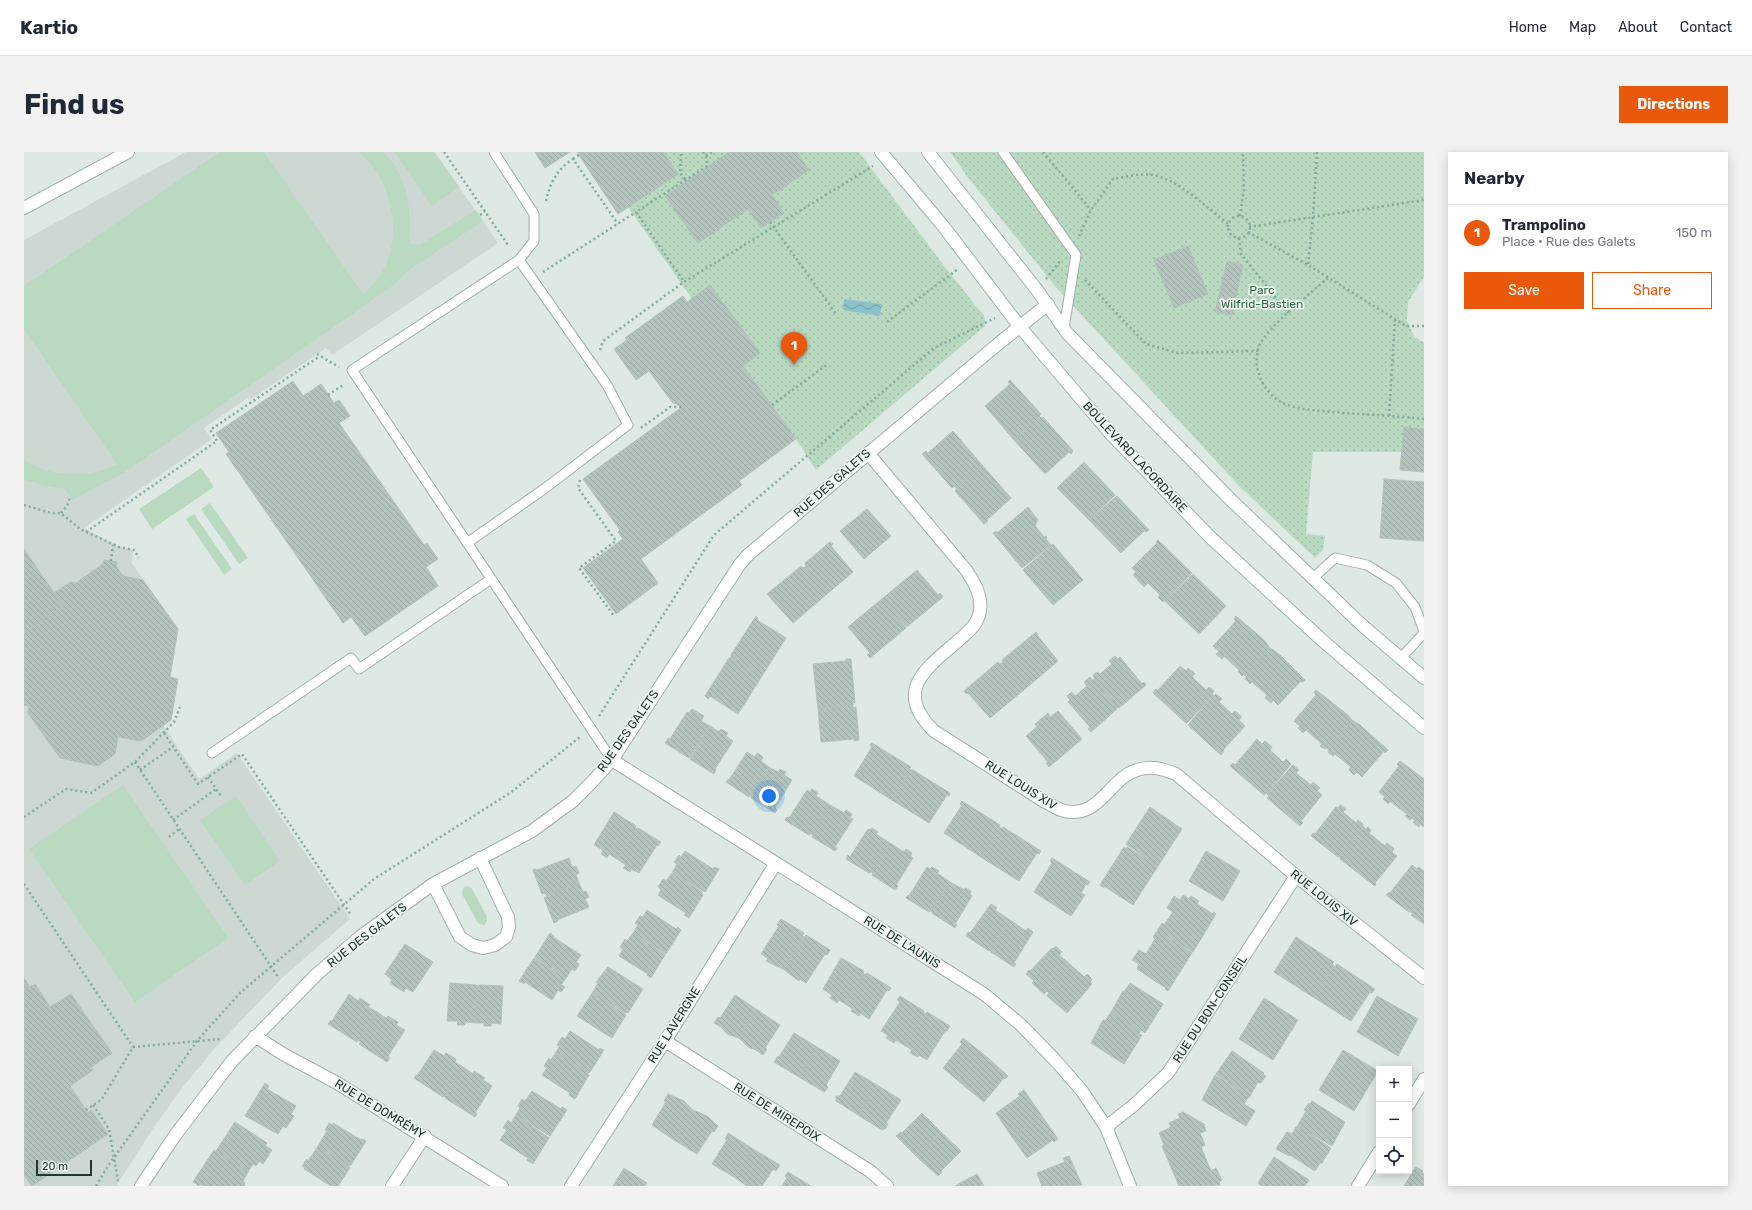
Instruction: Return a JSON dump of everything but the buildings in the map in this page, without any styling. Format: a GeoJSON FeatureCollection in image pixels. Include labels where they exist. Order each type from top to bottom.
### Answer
{"type":"FeatureCollection","features":[{"type":"Feature","properties":{"kind":"street"},"geometry":{"type":"LineString","coordinates":[[24,208],[128,152]]}},
{"type":"Feature","properties":{"kind":"street"},"geometry":{"type":"LineString","coordinates":[[928,152],[1048,304],[1064,328],[1172,442],[1231,500],[1363,626],[1424,678]]}},
{"type":"Feature","properties":{"kind":"street","name":"BOULEVARD LACORDAIRE"},"geometry":{"type":"LineString","coordinates":[[883,155],[970,260],[1020,327],[1110,433],[1210,537],[1323,641],[1424,728]]}},
{"type":"Feature","properties":{"kind":"street","name":"RUE DES GALETS"},"geometry":{"type":"LineString","coordinates":[[141,1186],[208,1089],[255,1036],[320,971],[362,936],[433,884],[532,831],[556,815],[573,801],[612,760],[740,564],[748,555],[998,344],[1048,304]]}},
{"type":"Feature","properties":{"kind":"street","name":"RUE LOUIS XIV"},"geometry":{"type":"LineString","coordinates":[[868,453],[966,570],[975,584],[978,593],[980,610],[974,625],[927,668],[916,684],[914,693],[915,703],[922,719],[934,731],[1045,802],[1061,810],[1074,812],[1087,809],[1097,804],[1127,775],[1137,770],[1158,768],[1176,774],[1296,876],[1424,978]]}},
{"type":"Feature","properties":{"kind":"street","name":"RUE DE L'AUNIS"},"geometry":{"type":"LineString","coordinates":[[612,760],[984,994],[1022,1024],[1082,1092],[1106,1128],[1130,1186]]}},
{"type":"Feature","properties":{"kind":"street"},"geometry":{"type":"LineString","coordinates":[[433,884],[460,937],[472,945],[483,948],[495,945],[506,937],[509,927],[508,917],[480,858]]}},
{"type":"Feature","properties":{"kind":"street","name":"RUE LAVERGNE"},"geometry":{"type":"LineString","coordinates":[[570,1186],[665,1041],[776,863]]}},
{"type":"Feature","properties":{"kind":"street","name":"RUE DU BON-CONSEIL"},"geometry":{"type":"LineString","coordinates":[[1106,1128],[1134,1106],[1168,1073],[1296,876]]}},
{"type":"Feature","properties":{"kind":"street","name":"RUE DE DOMRÉMY"},"geometry":{"type":"LineString","coordinates":[[255,1036],[283,1054],[337,1083],[425,1136],[502,1186]]}},
{"type":"Feature","properties":{"kind":"street","name":"RUE DE MIREPOIX"},"geometry":{"type":"LineString","coordinates":[[665,1041],[870,1171],[887,1186]]}},
{"type":"Feature","properties":{"kind":"street"},"geometry":{"type":"LineString","coordinates":[[1410,1102],[1424,1079]]}},
{"type":"Feature","properties":{"kind":"street"},"geometry":{"type":"LineString","coordinates":[[392,1186],[425,1136]]}},
{"type":"Feature","properties":{"kind":"street"},"geometry":{"type":"LineString","coordinates":[[1358,1186],[1376,1157]]}},
{"type":"Feature","properties":{"kind":"lane"},"geometry":{"type":"LineString","coordinates":[[494,152],[534,214],[534,241],[519,260],[352,370],[612,760]]}},
{"type":"Feature","properties":{"kind":"lane"},"geometry":{"type":"LineString","coordinates":[[1003,152],[1076,255],[1064,328]]}},
{"type":"Feature","properties":{"kind":"lane"},"geometry":{"type":"LineString","coordinates":[[467,543],[544,489],[628,425],[607,385],[519,260]]}},
{"type":"Feature","properties":{"kind":"lane"},"geometry":{"type":"LineString","coordinates":[[1313,578],[1335,558],[1367,565],[1396,583],[1415,607],[1424,632],[1401,658]]}},
{"type":"Feature","properties":{"kind":"lane"},"geometry":{"type":"LineString","coordinates":[[212,754],[351,658],[359,669],[491,579]]}},
{"type":"Feature","properties":{"kind":"path"},"geometry":{"type":"LineString","coordinates":[[444,152],[508,245]]}},
{"type":"Feature","properties":{"kind":"path"},"geometry":{"type":"LineString","coordinates":[[541,274],[707,166],[708,159],[703,152]]}},
{"type":"Feature","properties":{"kind":"path"},"geometry":{"type":"LineString","coordinates":[[706,156],[712,152]]}},
{"type":"Feature","properties":{"kind":"path"},"geometry":{"type":"LineString","coordinates":[[1043,152],[1091,210]]}},
{"type":"Feature","properties":{"kind":"path"},"geometry":{"type":"LineString","coordinates":[[1240,216],[1244,189],[1243,152]]}},
{"type":"Feature","properties":{"kind":"path"},"geometry":{"type":"LineString","coordinates":[[1308,265],[1317,152]]}},
{"type":"Feature","properties":{"kind":"path"},"geometry":{"type":"LineString","coordinates":[[681,153],[680,173],[686,180]]}},
{"type":"Feature","properties":{"kind":"path"},"geometry":{"type":"LineString","coordinates":[[546,201],[549,187],[556,175],[565,165],[579,155]]}},
{"type":"Feature","properties":{"kind":"path"},"geometry":{"type":"LineString","coordinates":[[599,354],[603,341],[684,282],[773,227],[883,155]]}},
{"type":"Feature","properties":{"kind":"path"},"geometry":{"type":"LineString","coordinates":[[573,159],[618,224]]}},
{"type":"Feature","properties":{"kind":"path"},"geometry":{"type":"LineString","coordinates":[[1037,290],[1075,243],[1091,210],[1113,179],[1152,174],[1171,180],[1228,224],[1230,233],[1235,237],[1239,238],[1248,232],[1249,227],[1246,220],[1240,216],[1234,217],[1228,224]]}},
{"type":"Feature","properties":{"kind":"path"},"geometry":{"type":"LineString","coordinates":[[1249,227],[1424,200]]}},
{"type":"Feature","properties":{"kind":"path"},"geometry":{"type":"LineString","coordinates":[[480,216],[485,211]]}},
{"type":"Feature","properties":{"kind":"path"},"geometry":{"type":"LineString","coordinates":[[636,212],[684,282]]}},
{"type":"Feature","properties":{"kind":"path"},"geometry":{"type":"LineString","coordinates":[[770,222],[836,314]]}},
{"type":"Feature","properties":{"kind":"path"},"geometry":{"type":"LineString","coordinates":[[1248,232],[1308,265],[1406,326],[1424,326]]}},
{"type":"Feature","properties":{"kind":"path"},"geometry":{"type":"LineString","coordinates":[[1239,238],[1241,254],[1288,313]]}},
{"type":"Feature","properties":{"kind":"path"},"geometry":{"type":"LineString","coordinates":[[887,322],[970,260]]}},
{"type":"Feature","properties":{"kind":"path"},"geometry":{"type":"LineString","coordinates":[[1074,268],[1146,344],[1178,354],[1259,351]]}},
{"type":"Feature","properties":{"kind":"path"},"geometry":{"type":"LineString","coordinates":[[1328,278],[1273,327],[1260,346],[1257,361],[1259,376],[1267,391],[1284,403],[1305,410],[1424,418]]}},
{"type":"Feature","properties":{"kind":"path"},"geometry":{"type":"LineString","coordinates":[[96,1186],[114,1157],[197,1041],[240,993],[374,879],[510,793],[591,728],[714,535],[934,348],[1009,311]]}},
{"type":"Feature","properties":{"kind":"path"},"geometry":{"type":"LineString","coordinates":[[1389,416],[1395,319]]}},
{"type":"Feature","properties":{"kind":"path"},"geometry":{"type":"LineString","coordinates":[[317,354],[342,369]]}},
{"type":"Feature","properties":{"kind":"path"},"geometry":{"type":"LineString","coordinates":[[86,532],[217,441],[210,430],[320,356]]}},
{"type":"Feature","properties":{"kind":"path"},"geometry":{"type":"LineString","coordinates":[[772,405],[828,364]]}},
{"type":"Feature","properties":{"kind":"path"},"geometry":{"type":"LineString","coordinates":[[328,395],[343,385]]}},
{"type":"Feature","properties":{"kind":"path"},"geometry":{"type":"LineString","coordinates":[[641,428],[670,407],[682,407]]}},
{"type":"Feature","properties":{"kind":"path"},"geometry":{"type":"LineString","coordinates":[[580,479],[578,488],[616,541],[580,568],[614,616]]}},
{"type":"Feature","properties":{"kind":"path"},"geometry":{"type":"LineString","coordinates":[[61,513],[67,506],[70,497]]}},
{"type":"Feature","properties":{"kind":"path"},"geometry":{"type":"LineString","coordinates":[[24,505],[51,513],[61,513],[86,532],[113,545],[134,550],[138,558]]}},
{"type":"Feature","properties":{"kind":"path"},"geometry":{"type":"LineString","coordinates":[[111,561],[113,545]]}},
{"type":"Feature","properties":{"kind":"path"},"geometry":{"type":"LineString","coordinates":[[24,817],[66,789],[91,793],[135,762],[174,722],[180,707]]}},
{"type":"Feature","properties":{"kind":"path"},"geometry":{"type":"LineString","coordinates":[[164,733],[198,784],[242,754],[351,915]]}},
{"type":"Feature","properties":{"kind":"path"},"geometry":{"type":"LineString","coordinates":[[140,770],[173,747]]}},
{"type":"Feature","properties":{"kind":"path"},"geometry":{"type":"LineString","coordinates":[[135,762],[278,977]]}},
{"type":"Feature","properties":{"kind":"path"},"geometry":{"type":"LineString","coordinates":[[208,777],[221,796]]}},
{"type":"Feature","properties":{"kind":"path"},"geometry":{"type":"LineString","coordinates":[[173,820],[216,789]]}},
{"type":"Feature","properties":{"kind":"path"},"geometry":{"type":"LineString","coordinates":[[169,837],[179,829]]}},
{"type":"Feature","properties":{"kind":"path"},"geometry":{"type":"LineString","coordinates":[[24,884],[133,1046]]}},
{"type":"Feature","properties":{"kind":"path"},"geometry":{"type":"LineString","coordinates":[[133,1046],[221,1039]]}},
{"type":"Feature","properties":{"kind":"path"},"geometry":{"type":"LineString","coordinates":[[86,1110],[102,1099],[133,1046]]}},
{"type":"Feature","properties":{"kind":"path"},"geometry":{"type":"LineString","coordinates":[[93,1105],[109,1129],[118,1181]]}},
{"type":"Feature","properties":{"kind":"shaded area"},"geometry":{"type":"Polygon","coordinates":[[[186,152],[435,152],[498,243],[332,355],[326,348],[250,400],[248,398],[204,428],[212,439],[84,528],[119,547],[134,550],[131,562],[178,629],[170,677],[178,679],[171,720],[163,725],[199,779],[237,753],[350,919],[284,976],[215,1048],[186,1083],[154,1127],[116,1186],[24,1186],[24,240],[186,152]]]}},
{"type":"Feature","properties":{"kind":"green space"},"geometry":{"type":"Polygon","coordinates":[[[220,152],[264,152],[363,294],[377,280],[387,262],[392,243],[393,223],[390,203],[383,184],[373,167],[359,152],[384,152],[399,173],[404,184],[409,206],[410,244],[419,245],[476,210],[483,221],[409,270],[395,284],[125,472],[72,500],[65,489],[41,485],[24,479],[24,460],[46,470],[70,474],[94,472],[117,464],[24,329],[24,286],[220,152]]]}},
{"type":"Feature","properties":{"kind":"green space"},"geometry":{"type":"Polygon","coordinates":[[[394,152],[434,152],[459,187],[432,206],[394,152]]]}},
{"type":"Feature","properties":{"kind":"green space"},"geometry":{"type":"Polygon","coordinates":[[[663,152],[859,152],[948,271],[985,317],[985,326],[816,470],[796,439],[743,366],[760,353],[710,285],[692,299],[628,207],[677,174],[663,152]]]}},
{"type":"Feature","properties":{"kind":"green space","name":"Parc Wilfrid-Bastien"},"geometry":{"type":"Polygon","coordinates":[[[950,152],[1424,152],[1424,277],[1408,302],[1407,321],[1414,336],[1424,343],[1424,429],[1404,427],[1402,452],[1313,452],[1306,534],[1325,536],[1323,550],[1315,558],[1239,486],[1055,286],[969,179],[950,152]]]}},
{"type":"Feature","properties":{"kind":"green space"},"geometry":{"type":"Polygon","coordinates":[[[201,468],[214,487],[152,529],[139,509],[201,468]]]}},
{"type":"Feature","properties":{"kind":"green space"},"geometry":{"type":"Polygon","coordinates":[[[210,503],[248,558],[239,564],[201,509],[210,503]]]}},
{"type":"Feature","properties":{"kind":"green space"},"geometry":{"type":"Polygon","coordinates":[[[194,514],[232,569],[224,575],[186,519],[194,514]]]}},
{"type":"Feature","properties":{"kind":"green space"},"geometry":{"type":"Polygon","coordinates":[[[123,785],[228,938],[135,1002],[29,849],[123,785]]]}},
{"type":"Feature","properties":{"kind":"green space"},"geometry":{"type":"Polygon","coordinates":[[[236,796],[280,861],[245,885],[200,820],[236,796]]]}},
{"type":"Feature","properties":{"kind":"green space"},"geometry":{"type":"Polygon","coordinates":[[[467,886],[471,887],[487,917],[487,921],[484,925],[478,923],[462,894],[463,888],[467,886]]]}},
{"type":"Feature","properties":{"kind":"water"},"geometry":{"type":"Polygon","coordinates":[[[844,299],[882,304],[880,316],[843,310],[844,299]]]}},
{"type":"Feature","properties":{"kind":"place","name":"Trampolino"},"geometry":{"type":"Point","coordinates":[794,365]}}]}
